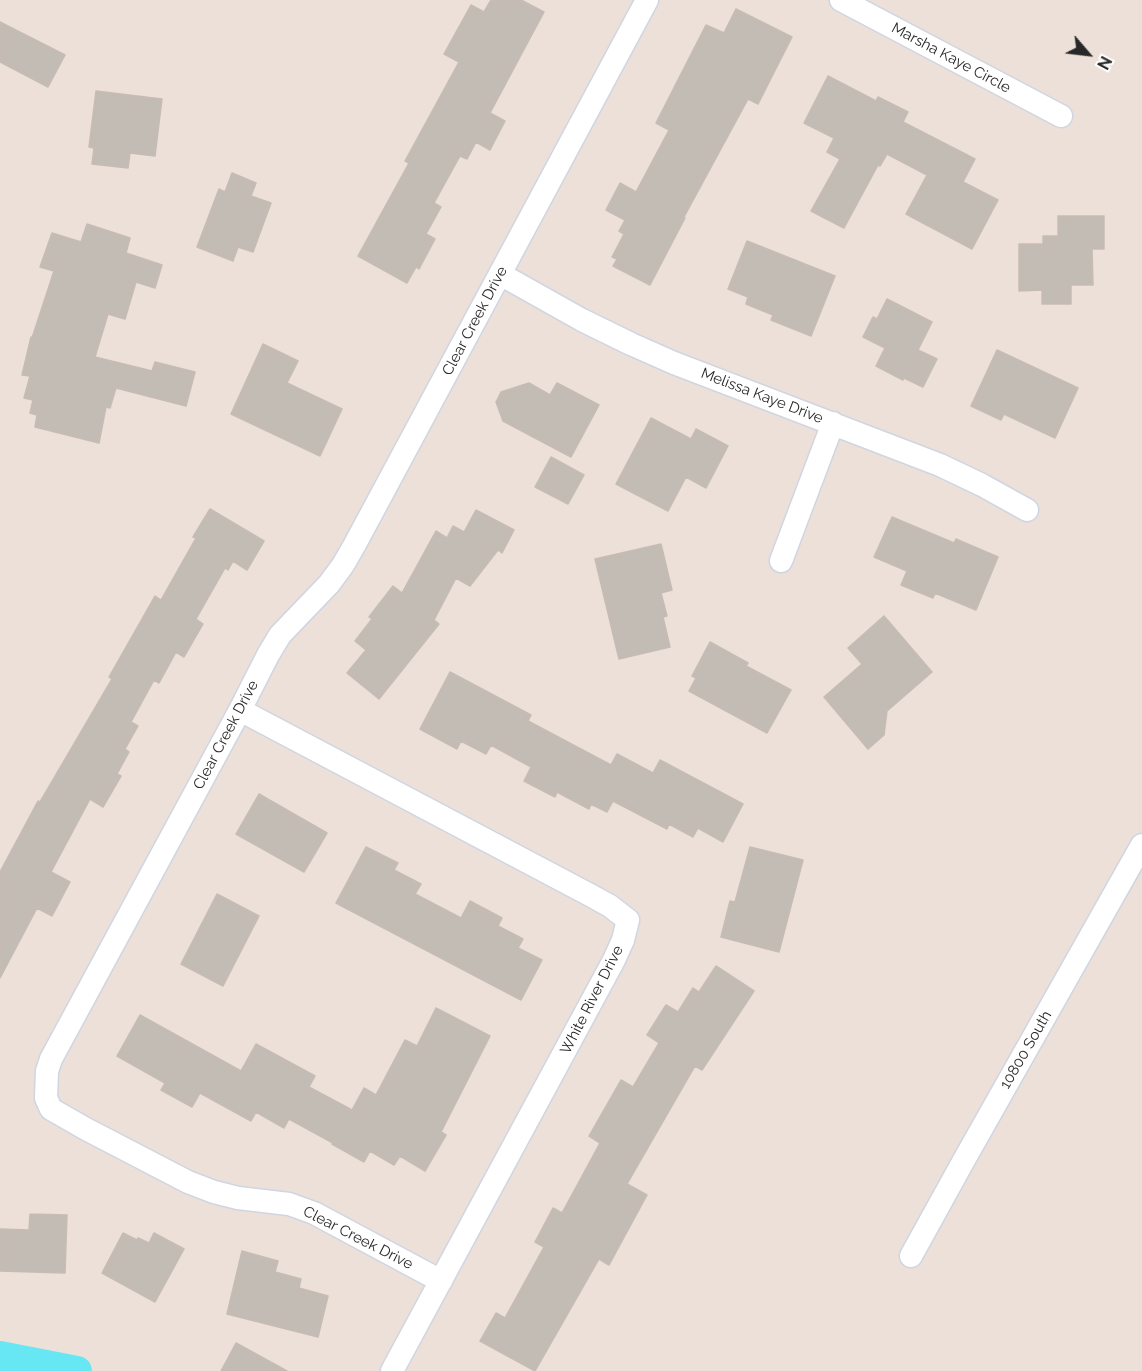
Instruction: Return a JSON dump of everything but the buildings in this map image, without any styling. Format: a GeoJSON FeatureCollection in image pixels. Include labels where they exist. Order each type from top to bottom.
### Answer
{"type":"FeatureCollection","features":[{"type":"Feature","properties":{"kind":"street","name":"Clear Creek Drive"},"geometry":{"type":"LineString","coordinates":[[441,1281],[314,1213],[289,1204],[238,1198],[189,1182],[51,1109],[46,1098],[46,1078],[51,1059],[268,656],[280,635],[343,565],[647,0]]}},
{"type":"Feature","properties":{"kind":"street","name":"Marsha Kaye Circle"},"geometry":{"type":"LineString","coordinates":[[841,0],[1061,116]]}},
{"type":"Feature","properties":{"kind":"street","name":"Melissa Kaye Drive"},"geometry":{"type":"LineString","coordinates":[[500,274],[582,320],[631,344],[674,363],[940,465],[1027,510]]}},
{"type":"Feature","properties":{"kind":"street"},"geometry":{"type":"LineString","coordinates":[[780,561],[833,423]]}},
{"type":"Feature","properties":{"kind":"street","name":"White River Drive"},"geometry":{"type":"LineString","coordinates":[[240,710],[590,895],[610,906],[628,920],[623,940],[614,960],[392,1371]]}},
{"type":"Feature","properties":{"kind":"street","name":"10800 South"},"geometry":{"type":"LineString","coordinates":[[911,1256],[1142,845]]}},
{"type":"Feature","properties":{"kind":"waterway"},"geometry":{"type":"LineString","coordinates":[[0,1356],[77,1371]]}}]}
